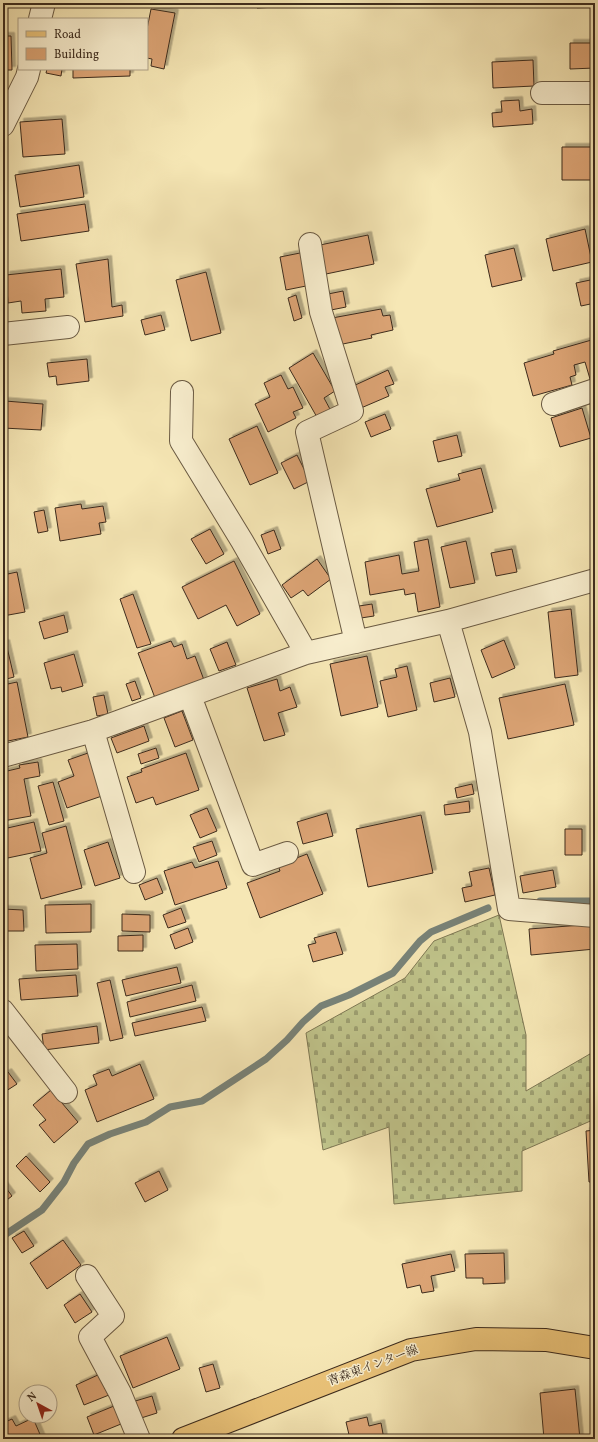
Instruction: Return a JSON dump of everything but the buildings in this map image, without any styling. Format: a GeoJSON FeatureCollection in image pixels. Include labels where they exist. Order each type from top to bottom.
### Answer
{"type":"FeatureCollection","features":[{"type":"Feature","properties":{"kind":"main road","name":"青森東インター線"},"geometry":{"type":"LineString","coordinates":[[183,1439],[411,1350],[476,1339],[546,1340],[595,1348]]}},
{"type":"Feature","properties":{"kind":"street"},"geometry":{"type":"LineString","coordinates":[[40,18],[44,3]]}},
{"type":"Feature","properties":{"kind":"street"},"geometry":{"type":"LineString","coordinates":[[3,124],[18,81]]}},
{"type":"Feature","properties":{"kind":"street"},"geometry":{"type":"LineString","coordinates":[[542,94],[595,93]]}},
{"type":"Feature","properties":{"kind":"street"},"geometry":{"type":"LineString","coordinates":[[310,244],[320,312],[352,411],[307,432],[356,642]]}},
{"type":"Feature","properties":{"kind":"street"},"geometry":{"type":"LineString","coordinates":[[3,334],[68,327]]}},
{"type":"Feature","properties":{"kind":"street"},"geometry":{"type":"LineString","coordinates":[[553,404],[595,390]]}},
{"type":"Feature","properties":{"kind":"street"},"geometry":{"type":"LineString","coordinates":[[182,392],[181,441],[242,541],[306,653]]}},
{"type":"Feature","properties":{"kind":"street"},"geometry":{"type":"LineString","coordinates":[[3,756],[93,731],[306,653],[448,621],[595,580]]}},
{"type":"Feature","properties":{"kind":"street"},"geometry":{"type":"LineString","coordinates":[[448,621],[480,732],[509,909],[595,916]]}},
{"type":"Feature","properties":{"kind":"street"},"geometry":{"type":"LineString","coordinates":[[190,696],[253,865],[287,853]]}},
{"type":"Feature","properties":{"kind":"street"},"geometry":{"type":"LineString","coordinates":[[93,731],[134,872]]}},
{"type":"Feature","properties":{"kind":"street"},"geometry":{"type":"LineString","coordinates":[[3,1011],[66,1092]]}},
{"type":"Feature","properties":{"kind":"street"},"geometry":{"type":"LineString","coordinates":[[86,1276],[113,1316],[90,1337],[120,1393],[140,1439]]}},
{"type":"Feature","properties":{"kind":"green space"},"geometry":{"type":"Polygon","coordinates":[[[499,915],[526,1035],[526,1091],[595,1051],[595,1119],[522,1151],[522,1191],[394,1204],[389,1127],[323,1150],[306,1033],[405,978],[434,941],[499,915]]]}},
{"type":"Feature","properties":{"kind":"waterway"},"geometry":{"type":"LineString","coordinates":[[540,901],[595,901]]}},
{"type":"Feature","properties":{"kind":"waterway"},"geometry":{"type":"LineString","coordinates":[[3,1236],[42,1210],[64,1182],[74,1163],[88,1144],[110,1134],[146,1122],[170,1107],[202,1101],[266,1059],[321,1006],[349,995],[393,973],[420,941],[431,932],[488,908]]}}]}
